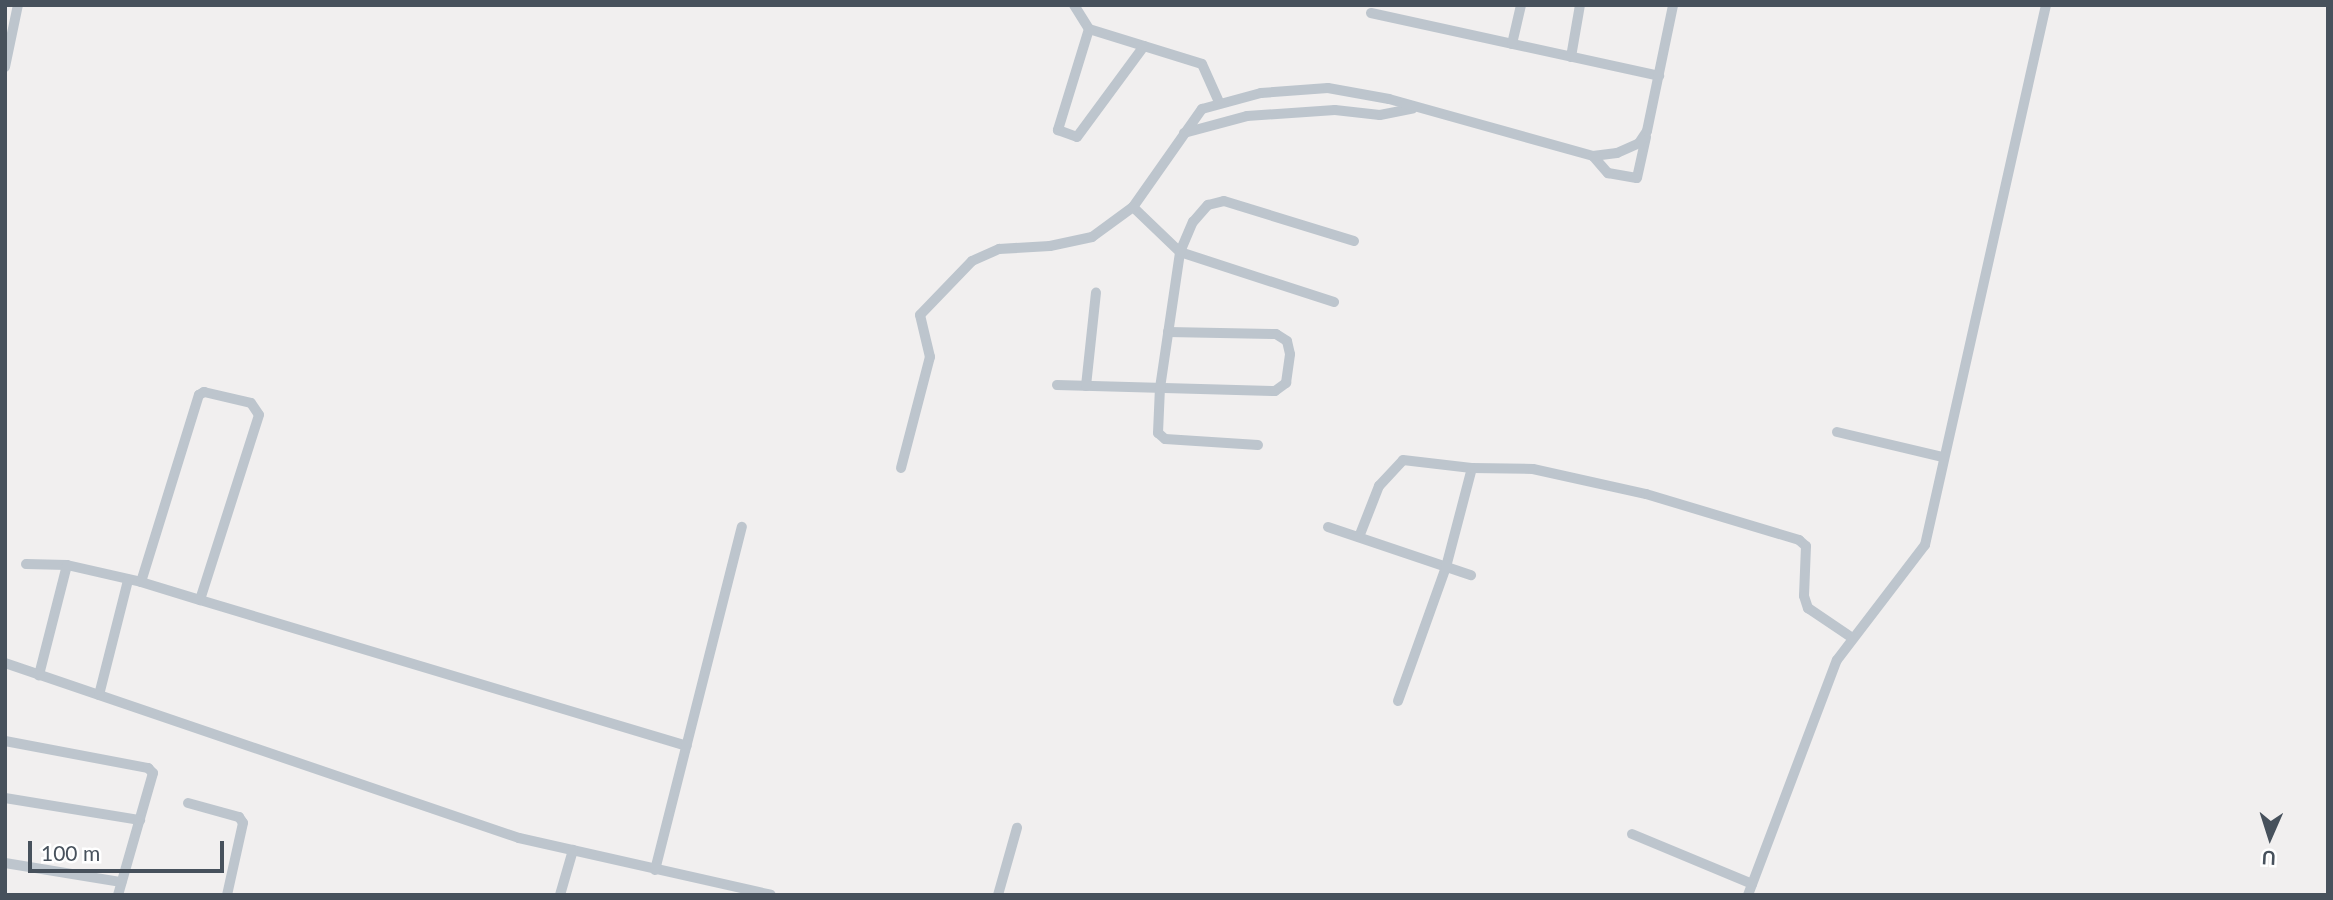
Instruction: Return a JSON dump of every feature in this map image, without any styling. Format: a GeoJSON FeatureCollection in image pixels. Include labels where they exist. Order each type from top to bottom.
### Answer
{"type":"FeatureCollection","features":[{"type":"Feature","properties":{"kind":"street"},"geometry":{"type":"LineString","coordinates":[[5,67],[18,5]]}},
{"type":"Feature","properties":{"kind":"street"},"geometry":{"type":"LineString","coordinates":[[1074,5],[1089,29],[1202,64],[1219,102]]}},
{"type":"Feature","properties":{"kind":"street"},"geometry":{"type":"LineString","coordinates":[[1571,57],[1580,5]]}},
{"type":"Feature","properties":{"kind":"street"},"geometry":{"type":"LineString","coordinates":[[1593,156],[1608,173],[1637,178],[1673,5]]}},
{"type":"Feature","properties":{"kind":"street"},"geometry":{"type":"LineString","coordinates":[[1632,834],[1750,889],[1837,660],[1851,637],[1904,577],[1925,545],[2046,5]]}},
{"type":"Feature","properties":{"kind":"street"},"geometry":{"type":"LineString","coordinates":[[1512,44],[1517,6]]}},
{"type":"Feature","properties":{"kind":"street"},"geometry":{"type":"LineString","coordinates":[[1371,13],[1659,76]]}},
{"type":"Feature","properties":{"kind":"street"},"geometry":{"type":"LineString","coordinates":[[1089,29],[1058,130],[1077,137],[1144,46]]}},
{"type":"Feature","properties":{"kind":"street"},"geometry":{"type":"LineString","coordinates":[[901,468],[930,357],[920,316],[972,261],[999,249],[1050,246],[1092,237],[1133,206],[1202,109],[1219,102],[1261,93],[1283,94],[1328,88],[1389,99],[1412,109],[1593,156],[1617,153],[1639,143],[1647,131]]}},
{"type":"Feature","properties":{"kind":"street"},"geometry":{"type":"LineString","coordinates":[[1283,94],[1289,116]]}},
{"type":"Feature","properties":{"kind":"street"},"geometry":{"type":"LineString","coordinates":[[1184,133],[1247,116],[1289,116],[1335,110],[1380,115],[1412,109]]}},
{"type":"Feature","properties":{"kind":"street"},"geometry":{"type":"LineString","coordinates":[[1258,445],[1165,439],[1158,433],[1160,388],[1180,252],[1208,205],[1224,201],[1354,241]]}},
{"type":"Feature","properties":{"kind":"street"},"geometry":{"type":"LineString","coordinates":[[1133,206],[1180,252],[1334,302]]}},
{"type":"Feature","properties":{"kind":"street"},"geometry":{"type":"LineString","coordinates":[[1086,386],[1096,293]]}},
{"type":"Feature","properties":{"kind":"street"},"geometry":{"type":"LineString","coordinates":[[1056,385],[1275,391],[1286,383],[1290,354],[1287,341],[1276,334],[1168,331]]}},
{"type":"Feature","properties":{"kind":"street"},"geometry":{"type":"LineString","coordinates":[[141,582],[199,395],[204,392],[251,403],[259,415],[200,600]]}},
{"type":"Feature","properties":{"kind":"street"},"geometry":{"type":"LineString","coordinates":[[1837,432],[1943,457]]}},
{"type":"Feature","properties":{"kind":"street"},"geometry":{"type":"LineString","coordinates":[[1359,537],[1379,486],[1403,460],[1472,468],[1533,469],[1646,494],[1799,540],[1806,546],[1804,596],[1808,608],[1851,637]]}},
{"type":"Feature","properties":{"kind":"street"},"geometry":{"type":"LineString","coordinates":[[1398,701],[1446,567],[1472,468]]}},
{"type":"Feature","properties":{"kind":"street"},"geometry":{"type":"LineString","coordinates":[[655,870],[742,527]]}},
{"type":"Feature","properties":{"kind":"street"},"geometry":{"type":"LineString","coordinates":[[1328,527],[1471,575]]}},
{"type":"Feature","properties":{"kind":"street"},"geometry":{"type":"LineString","coordinates":[[26,564],[67,565],[141,582],[687,746]]}},
{"type":"Feature","properties":{"kind":"street"},"geometry":{"type":"LineString","coordinates":[[39,675],[67,565]]}},
{"type":"Feature","properties":{"kind":"street"},"geometry":{"type":"LineString","coordinates":[[99,695],[128,580]]}},
{"type":"Feature","properties":{"kind":"street"},"geometry":{"type":"LineString","coordinates":[[5,663],[519,838],[771,895]]}},
{"type":"Feature","properties":{"kind":"street"},"geometry":{"type":"LineString","coordinates":[[5,741],[148,768],[153,781],[118,895]]}},
{"type":"Feature","properties":{"kind":"street"},"geometry":{"type":"LineString","coordinates":[[5,798],[140,820]]}},
{"type":"Feature","properties":{"kind":"street"},"geometry":{"type":"LineString","coordinates":[[188,803],[239,817],[243,823],[227,895]]}},
{"type":"Feature","properties":{"kind":"street"},"geometry":{"type":"LineString","coordinates":[[998,895],[1017,828]]}},
{"type":"Feature","properties":{"kind":"street"},"geometry":{"type":"LineString","coordinates":[[559,895],[573,850]]}},
{"type":"Feature","properties":{"kind":"street"},"geometry":{"type":"LineString","coordinates":[[5,863],[121,882]]}}]}
